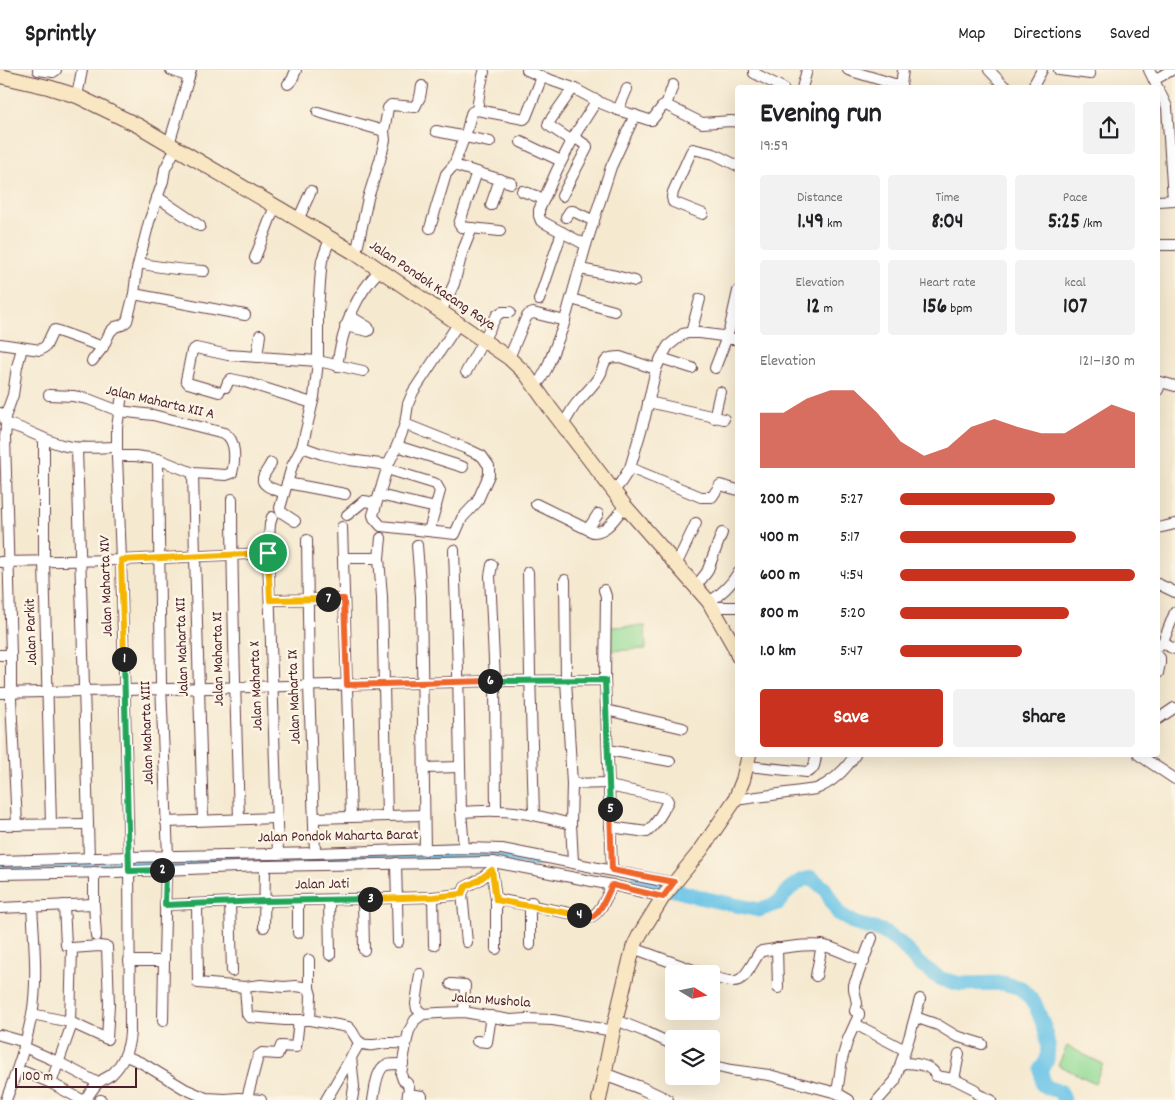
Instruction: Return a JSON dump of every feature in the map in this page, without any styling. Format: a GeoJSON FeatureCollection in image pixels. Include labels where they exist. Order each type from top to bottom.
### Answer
{"type":"FeatureCollection","features":[{"type":"Feature","properties":{"kind":"main road","name":"Jalan Pondok Kacang Raya"},"geometry":{"type":"LineString","coordinates":[[0,76],[77,96],[138,126],[330,238],[509,358],[526,374],[625,506],[711,604],[735,650]]}},
{"type":"Feature","properties":{"kind":"main road"},"geometry":{"type":"LineString","coordinates":[[599,1100],[614,1025],[633,948],[669,889],[701,850],[736,800],[748,761]]}},
{"type":"Feature","properties":{"kind":"street"},"geometry":{"type":"LineString","coordinates":[[38,70],[53,72],[55,70]]}},
{"type":"Feature","properties":{"kind":"street"},"geometry":{"type":"LineString","coordinates":[[77,96],[82,70]]}},
{"type":"Feature","properties":{"kind":"street"},"geometry":{"type":"LineString","coordinates":[[92,361],[103,348],[110,332],[127,321],[139,263],[163,181],[164,169],[172,146],[190,74],[171,70]]}},
{"type":"Feature","properties":{"kind":"street"},"geometry":{"type":"LineString","coordinates":[[527,70],[545,75],[618,110],[649,120],[652,120],[662,107],[666,105],[673,85]]}},
{"type":"Feature","properties":{"kind":"street"},"geometry":{"type":"LineString","coordinates":[[754,70],[754,74],[777,85]]}},
{"type":"Feature","properties":{"kind":"street"},"geometry":{"type":"LineString","coordinates":[[848,70],[899,85]]}},
{"type":"Feature","properties":{"kind":"street"},"geometry":{"type":"LineString","coordinates":[[902,85],[903,70]]}},
{"type":"Feature","properties":{"kind":"street"},"geometry":{"type":"LineString","coordinates":[[989,70],[1003,85]]}},
{"type":"Feature","properties":{"kind":"street"},"geometry":{"type":"LineString","coordinates":[[1034,85],[1042,70]]}},
{"type":"Feature","properties":{"kind":"street"},"geometry":{"type":"LineString","coordinates":[[1059,70],[1090,74]]}},
{"type":"Feature","properties":{"kind":"street"},"geometry":{"type":"LineString","coordinates":[[1149,70],[1156,85]]}},
{"type":"Feature","properties":{"kind":"street"},"geometry":{"type":"LineString","coordinates":[[1154,80],[1172,70]]}},
{"type":"Feature","properties":{"kind":"street"},"geometry":{"type":"LineString","coordinates":[[288,84],[292,80],[294,71]]}},
{"type":"Feature","properties":{"kind":"street"},"geometry":{"type":"LineString","coordinates":[[477,110],[482,71]]}},
{"type":"Feature","properties":{"kind":"street"},"geometry":{"type":"LineString","coordinates":[[802,85],[804,71]]}},
{"type":"Feature","properties":{"kind":"street"},"geometry":{"type":"LineString","coordinates":[[430,228],[446,174],[454,165],[472,112],[477,110],[524,119],[545,75]]}},
{"type":"Feature","properties":{"kind":"street"},"geometry":{"type":"LineString","coordinates":[[355,254],[368,198],[385,140],[384,131],[388,108],[392,105],[416,107],[422,86]]}},
{"type":"Feature","properties":{"kind":"street"},"geometry":{"type":"LineString","coordinates":[[562,196],[587,146],[548,125],[573,88]]}},
{"type":"Feature","properties":{"kind":"street"},"geometry":{"type":"LineString","coordinates":[[618,110],[627,89]]}},
{"type":"Feature","properties":{"kind":"street"},"geometry":{"type":"LineString","coordinates":[[1160,92],[1167,112],[1174,200],[1160,200]]}},
{"type":"Feature","properties":{"kind":"street"},"geometry":{"type":"LineString","coordinates":[[586,245],[542,221],[539,210],[561,161],[597,100]]}},
{"type":"Feature","properties":{"kind":"street"},"geometry":{"type":"LineString","coordinates":[[666,105],[702,122],[735,122]]}},
{"type":"Feature","properties":{"kind":"street"},"geometry":{"type":"LineString","coordinates":[[318,112],[384,131]]}},
{"type":"Feature","properties":{"kind":"street"},"geometry":{"type":"LineString","coordinates":[[1160,118],[1167,112]]}},
{"type":"Feature","properties":{"kind":"street"},"geometry":{"type":"LineString","coordinates":[[535,386],[547,368],[565,321],[610,166],[635,115]]}},
{"type":"Feature","properties":{"kind":"street"},"geometry":{"type":"LineString","coordinates":[[436,131],[490,142]]}},
{"type":"Feature","properties":{"kind":"street"},"geometry":{"type":"LineString","coordinates":[[521,142],[561,161]]}},
{"type":"Feature","properties":{"kind":"street"},"geometry":{"type":"LineString","coordinates":[[703,214],[673,202],[672,197],[672,192],[691,152],[693,149],[714,154],[735,164]]}},
{"type":"Feature","properties":{"kind":"street"},"geometry":{"type":"LineString","coordinates":[[454,165],[511,183]]}},
{"type":"Feature","properties":{"kind":"street"},"geometry":{"type":"LineString","coordinates":[[476,172],[459,224],[461,227],[500,231]]}},
{"type":"Feature","properties":{"kind":"street"},"geometry":{"type":"LineString","coordinates":[[491,205],[500,179]]}},
{"type":"Feature","properties":{"kind":"street"},"geometry":{"type":"LineString","coordinates":[[298,220],[311,191]]}},
{"type":"Feature","properties":{"kind":"street"},"geometry":{"type":"LineString","coordinates":[[522,191],[544,199]]}},
{"type":"Feature","properties":{"kind":"street"},"geometry":{"type":"LineString","coordinates":[[157,198],[200,226]]}},
{"type":"Feature","properties":{"kind":"street"},"geometry":{"type":"LineString","coordinates":[[255,258],[275,206]]}},
{"type":"Feature","properties":{"kind":"street"},"geometry":{"type":"LineString","coordinates":[[566,217],[570,211],[573,211],[594,221]]}},
{"type":"Feature","properties":{"kind":"street"},"geometry":{"type":"LineString","coordinates":[[441,312],[454,284],[462,253],[472,228]]}},
{"type":"Feature","properties":{"kind":"street"},"geometry":{"type":"LineString","coordinates":[[539,300],[562,232]]}},
{"type":"Feature","properties":{"kind":"street"},"geometry":{"type":"LineString","coordinates":[[295,521],[282,512],[280,508],[292,466],[302,447],[312,404],[318,361],[320,269],[330,238]]}},
{"type":"Feature","properties":{"kind":"street"},"geometry":{"type":"LineString","coordinates":[[1160,245],[1175,245]]}},
{"type":"Feature","properties":{"kind":"street"},"geometry":{"type":"LineString","coordinates":[[139,263],[179,270],[204,271]]}},
{"type":"Feature","properties":{"kind":"street"},"geometry":{"type":"LineString","coordinates":[[580,269],[635,281]]}},
{"type":"Feature","properties":{"kind":"street"},"geometry":{"type":"LineString","coordinates":[[337,366],[340,345],[354,306],[365,288],[380,270]]}},
{"type":"Feature","properties":{"kind":"street"},"geometry":{"type":"LineString","coordinates":[[134,294],[245,314]]}},
{"type":"Feature","properties":{"kind":"street"},"geometry":{"type":"LineString","coordinates":[[571,299],[614,310]]}},
{"type":"Feature","properties":{"kind":"street"},"geometry":{"type":"LineString","coordinates":[[691,333],[700,300]]}},
{"type":"Feature","properties":{"kind":"street"},"geometry":{"type":"LineString","coordinates":[[715,368],[725,342],[735,301]]}},
{"type":"Feature","properties":{"kind":"street"},"geometry":{"type":"LineString","coordinates":[[466,372],[497,316],[502,312],[510,312]]}},
{"type":"Feature","properties":{"kind":"street"},"geometry":{"type":"LineString","coordinates":[[509,358],[526,318],[530,314],[533,313],[565,321]]}},
{"type":"Feature","properties":{"kind":"street"},"geometry":{"type":"LineString","coordinates":[[346,326],[369,330],[368,327],[350,316]]}},
{"type":"Feature","properties":{"kind":"street"},"geometry":{"type":"LineString","coordinates":[[405,424],[482,456],[489,466],[489,475],[477,502],[462,518],[455,534],[381,526],[373,515],[388,467],[405,424],[408,404],[413,392],[458,324]]}},
{"type":"Feature","properties":{"kind":"street"},"geometry":{"type":"LineString","coordinates":[[0,344],[40,350],[46,346],[55,330],[103,348]]}},
{"type":"Feature","properties":{"kind":"street"},"geometry":{"type":"LineString","coordinates":[[614,491],[630,468],[656,369],[668,346],[684,334],[691,333],[726,335],[730,339],[735,339]]}},
{"type":"Feature","properties":{"kind":"street"},"geometry":{"type":"LineString","coordinates":[[256,357],[260,335]]}},
{"type":"Feature","properties":{"kind":"street"},"geometry":{"type":"LineString","coordinates":[[17,824],[11,655],[4,562],[4,418],[13,395],[22,348]]}},
{"type":"Feature","properties":{"kind":"street"},"geometry":{"type":"LineString","coordinates":[[312,404],[234,379],[231,379],[223,390],[188,383],[186,380],[192,351],[199,348],[228,355],[318,361],[363,371]]}},
{"type":"Feature","properties":{"kind":"street"},"geometry":{"type":"LineString","coordinates":[[563,424],[575,405],[586,394],[601,373],[604,363],[608,359],[620,357],[656,369]]}},
{"type":"Feature","properties":{"kind":"street"},"geometry":{"type":"LineString","coordinates":[[661,358],[692,368]]}},
{"type":"Feature","properties":{"kind":"street"},"geometry":{"type":"LineString","coordinates":[[1160,385],[1161,382],[1175,386]]}},
{"type":"Feature","properties":{"kind":"street"},"geometry":{"type":"LineString","coordinates":[[648,402],[719,418],[720,392]]}},
{"type":"Feature","properties":{"kind":"street","name":"Jalan Maharta XII A"},"geometry":{"type":"LineString","coordinates":[[4,418],[44,439],[63,446],[117,451],[158,459],[194,472],[226,475],[232,473],[233,447],[229,436],[224,433],[153,415],[119,411],[88,399],[49,395]]}},
{"type":"Feature","properties":{"kind":"street","name":"Jalan Maharta XIV"},"geometry":{"type":"LineString","coordinates":[[122,395],[117,427],[117,451],[129,863],[130,1032],[126,1056]]}},
{"type":"Feature","properties":{"kind":"street","name":"Jalan Parkit"},"geometry":{"type":"LineString","coordinates":[[44,439],[44,562],[51,824]]}},
{"type":"Feature","properties":{"kind":"street"},"geometry":{"type":"LineString","coordinates":[[397,446],[463,467]]}},
{"type":"Feature","properties":{"kind":"street"},"geometry":{"type":"LineString","coordinates":[[302,447],[322,454],[388,467],[436,484],[440,491],[429,531]]}},
{"type":"Feature","properties":{"kind":"street"},"geometry":{"type":"LineString","coordinates":[[77,448],[89,858]]}},
{"type":"Feature","properties":{"kind":"street","name":"Jalan Maharta XIII"},"geometry":{"type":"LineString","coordinates":[[158,459],[162,689],[168,856]]}},
{"type":"Feature","properties":{"kind":"street"},"geometry":{"type":"LineString","coordinates":[[271,463],[263,478],[265,485],[345,494]]}},
{"type":"Feature","properties":{"kind":"street"},"geometry":{"type":"LineString","coordinates":[[630,468],[701,497],[712,497],[720,485],[735,489]]}},
{"type":"Feature","properties":{"kind":"street","name":"Jalan Maharta XII"},"geometry":{"type":"LineString","coordinates":[[194,472],[203,820]]}},
{"type":"Feature","properties":{"kind":"street","name":"Jalan Maharta XI"},"geometry":{"type":"LineString","coordinates":[[232,499],[239,819]]}},
{"type":"Feature","properties":{"kind":"street"},"geometry":{"type":"LineString","coordinates":[[347,515],[364,501],[378,499],[436,508]]}},
{"type":"Feature","properties":{"kind":"street"},"geometry":{"type":"LineString","coordinates":[[536,504],[593,532],[605,529],[625,506]]}},
{"type":"Feature","properties":{"kind":"street"},"geometry":{"type":"LineString","coordinates":[[588,529],[598,514]]}},
{"type":"Feature","properties":{"kind":"street","name":"Jalan Maharta X"},"geometry":{"type":"LineString","coordinates":[[272,517],[268,553],[278,854]]}},
{"type":"Feature","properties":{"kind":"street"},"geometry":{"type":"LineString","coordinates":[[676,565],[696,524]]}},
{"type":"Feature","properties":{"kind":"street"},"geometry":{"type":"LineString","coordinates":[[1160,528],[1175,524]]}},
{"type":"Feature","properties":{"kind":"street"},"geometry":{"type":"LineString","coordinates":[[342,527],[351,817]]}},
{"type":"Feature","properties":{"kind":"street"},"geometry":{"type":"LineString","coordinates":[[696,586],[707,572],[722,533]]}},
{"type":"Feature","properties":{"kind":"street"},"geometry":{"type":"LineString","coordinates":[[381,538],[379,558],[382,597],[387,816]]}},
{"type":"Feature","properties":{"kind":"street","name":"Jalan Maharta IX"},"geometry":{"type":"LineString","coordinates":[[307,540],[309,686],[316,853]]}},
{"type":"Feature","properties":{"kind":"street"},"geometry":{"type":"LineString","coordinates":[[417,545],[420,596],[425,850]]}},
{"type":"Feature","properties":{"kind":"street"},"geometry":{"type":"LineString","coordinates":[[454,550],[461,812],[464,848]]}},
{"type":"Feature","properties":{"kind":"street"},"geometry":{"type":"LineString","coordinates":[[4,562],[121,560],[268,553]]}},
{"type":"Feature","properties":{"kind":"street"},"geometry":{"type":"LineString","coordinates":[[343,558],[379,558]]}},
{"type":"Feature","properties":{"kind":"street"},"geometry":{"type":"LineString","coordinates":[[492,565],[490,576],[495,681],[496,811]]}},
{"type":"Feature","properties":{"kind":"street"},"geometry":{"type":"LineString","coordinates":[[528,572],[534,815]]}},
{"type":"Feature","properties":{"kind":"street"},"geometry":{"type":"LineString","coordinates":[[711,604],[735,577]]}},
{"type":"Feature","properties":{"kind":"street"},"geometry":{"type":"LineString","coordinates":[[565,580],[566,680],[572,784],[571,824],[573,862]]}},
{"type":"Feature","properties":{"kind":"street"},"geometry":{"type":"LineString","coordinates":[[1160,585],[1175,592]]}},
{"type":"Feature","properties":{"kind":"street"},"geometry":{"type":"LineString","coordinates":[[604,590],[606,596],[605,680],[612,870]]}},
{"type":"Feature","properties":{"kind":"street"},"geometry":{"type":"LineString","coordinates":[[270,600],[344,599]]}},
{"type":"Feature","properties":{"kind":"street"},"geometry":{"type":"LineString","coordinates":[[711,604],[735,607]]}},
{"type":"Feature","properties":{"kind":"street"},"geometry":{"type":"LineString","coordinates":[[1175,612],[1160,644],[1175,648]]}},
{"type":"Feature","properties":{"kind":"street"},"geometry":{"type":"LineString","coordinates":[[0,656],[11,655]]}},
{"type":"Feature","properties":{"kind":"street"},"geometry":{"type":"LineString","coordinates":[[0,694],[422,682],[605,680]]}},
{"type":"Feature","properties":{"kind":"street"},"geometry":{"type":"LineString","coordinates":[[1160,718],[1174,708]]}},
{"type":"Feature","properties":{"kind":"street"},"geometry":{"type":"LineString","coordinates":[[606,710],[683,728]]}},
{"type":"Feature","properties":{"kind":"street"},"geometry":{"type":"LineString","coordinates":[[608,750],[670,761]]}},
{"type":"Feature","properties":{"kind":"street"},"geometry":{"type":"LineString","coordinates":[[748,761],[807,772],[813,769],[816,757]]}},
{"type":"Feature","properties":{"kind":"street"},"geometry":{"type":"LineString","coordinates":[[736,800],[816,789],[824,786],[844,770],[854,757]]}},
{"type":"Feature","properties":{"kind":"street"},"geometry":{"type":"LineString","coordinates":[[1142,757],[1175,779]]}},
{"type":"Feature","properties":{"kind":"street"},"geometry":{"type":"LineString","coordinates":[[424,768],[460,767]]}},
{"type":"Feature","properties":{"kind":"street"},"geometry":{"type":"LineString","coordinates":[[572,784],[609,785],[666,798],[668,801],[650,831],[610,827]]}},
{"type":"Feature","properties":{"kind":"street"},"geometry":{"type":"LineString","coordinates":[[461,812],[496,811],[534,815],[571,824]]}},
{"type":"Feature","properties":{"kind":"street"},"geometry":{"type":"LineString","coordinates":[[314,818],[424,815]]}},
{"type":"Feature","properties":{"kind":"street"},"geometry":{"type":"LineString","coordinates":[[166,822],[276,818]]}},
{"type":"Feature","properties":{"kind":"street"},"geometry":{"type":"LineString","coordinates":[[0,825],[88,824]]}},
{"type":"Feature","properties":{"kind":"street","name":"Jalan Pondok Maharta Barat"},"geometry":{"type":"LineString","coordinates":[[0,874],[94,872],[168,856],[502,848],[612,870],[669,889]]}},
{"type":"Feature","properties":{"kind":"street","name":"Jalan Pondok Maharta Barat"},"geometry":{"type":"LineString","coordinates":[[0,861],[89,858],[166,870],[396,863],[493,866],[612,885],[669,889]]}},
{"type":"Feature","properties":{"kind":"street"},"geometry":{"type":"LineString","coordinates":[[396,863],[398,942]]}},
{"type":"Feature","properties":{"kind":"street"},"geometry":{"type":"LineString","coordinates":[[264,927],[265,866]]}},
{"type":"Feature","properties":{"kind":"street"},"geometry":{"type":"LineString","coordinates":[[467,942],[462,894],[465,887],[479,880],[493,866]]}},
{"type":"Feature","properties":{"kind":"street"},"geometry":{"type":"LineString","coordinates":[[493,866],[496,900],[496,949]]}},
{"type":"Feature","properties":{"kind":"street"},"geometry":{"type":"LineString","coordinates":[[163,1021],[166,870]]}},
{"type":"Feature","properties":{"kind":"street"},"geometry":{"type":"LineString","coordinates":[[94,872],[96,936]]}},
{"type":"Feature","properties":{"kind":"street"},"geometry":{"type":"LineString","coordinates":[[496,900],[531,903],[592,917],[602,905],[612,885]]}},
{"type":"Feature","properties":{"kind":"street","name":"Jalan Jati"},"geometry":{"type":"LineString","coordinates":[[165,905],[433,897],[462,894]]}},
{"type":"Feature","properties":{"kind":"street"},"geometry":{"type":"LineString","coordinates":[[433,897],[434,946]]}},
{"type":"Feature","properties":{"kind":"street"},"geometry":{"type":"LineString","coordinates":[[363,899],[364,950]]}},
{"type":"Feature","properties":{"kind":"street"},"geometry":{"type":"LineString","coordinates":[[298,900],[298,933]]}},
{"type":"Feature","properties":{"kind":"street"},"geometry":{"type":"LineString","coordinates":[[329,900],[330,955]]}},
{"type":"Feature","properties":{"kind":"street"},"geometry":{"type":"LineString","coordinates":[[230,903],[232,971]]}},
{"type":"Feature","properties":{"kind":"street"},"geometry":{"type":"LineString","coordinates":[[530,945],[531,903]]}},
{"type":"Feature","properties":{"kind":"street"},"geometry":{"type":"LineString","coordinates":[[0,908],[94,904]]}},
{"type":"Feature","properties":{"kind":"street"},"geometry":{"type":"LineString","coordinates":[[197,904],[198,983],[309,988]]}},
{"type":"Feature","properties":{"kind":"street"},"geometry":{"type":"LineString","coordinates":[[64,905],[66,945]]}},
{"type":"Feature","properties":{"kind":"street"},"geometry":{"type":"LineString","coordinates":[[6,1100],[18,1069],[32,1014],[34,989],[32,906]]}},
{"type":"Feature","properties":{"kind":"street"},"geometry":{"type":"LineString","coordinates":[[836,1093],[848,1038],[860,1015],[855,1010],[857,1003],[854,985],[872,938]]}},
{"type":"Feature","properties":{"kind":"street"},"geometry":{"type":"LineString","coordinates":[[720,979],[736,982],[743,978],[762,950],[777,948],[822,945],[864,962]]}},
{"type":"Feature","properties":{"kind":"street"},"geometry":{"type":"LineString","coordinates":[[816,976],[822,945]]}},
{"type":"Feature","properties":{"kind":"street"},"geometry":{"type":"LineString","coordinates":[[32,1014],[71,1023],[107,1039],[109,1005],[107,947],[72,948],[71,1023],[51,1083]]}},
{"type":"Feature","properties":{"kind":"street"},"geometry":{"type":"LineString","coordinates":[[633,948],[679,965]]}},
{"type":"Feature","properties":{"kind":"street"},"geometry":{"type":"LineString","coordinates":[[777,948],[778,988]]}},
{"type":"Feature","properties":{"kind":"street"},"geometry":{"type":"LineString","coordinates":[[130,961],[164,960]]}},
{"type":"Feature","properties":{"kind":"street"},"geometry":{"type":"LineString","coordinates":[[309,960],[310,1020]]}},
{"type":"Feature","properties":{"kind":"street"},"geometry":{"type":"LineString","coordinates":[[420,974],[416,1004],[417,1009],[423,1014],[415,1020],[409,1030],[401,1074],[409,1088],[407,1097],[422,1096]]}},
{"type":"Feature","properties":{"kind":"street"},"geometry":{"type":"LineString","coordinates":[[452,984],[465,985],[464,1012]]}},
{"type":"Feature","properties":{"kind":"street"},"geometry":{"type":"LineString","coordinates":[[245,986],[247,1014],[249,1017],[310,1020],[348,1027],[363,1044],[406,1044]]}},
{"type":"Feature","properties":{"kind":"street"},"geometry":{"type":"LineString","coordinates":[[878,1100],[896,1081],[920,999]]}},
{"type":"Feature","properties":{"kind":"street","name":"Jalan Mushola"},"geometry":{"type":"LineString","coordinates":[[423,1014],[464,1012],[510,1020],[553,1020],[614,1025],[646,1032],[665,1041]]}},
{"type":"Feature","properties":{"kind":"street"},"geometry":{"type":"LineString","coordinates":[[478,1041],[487,1042],[491,1016]]}},
{"type":"Feature","properties":{"kind":"street"},"geometry":{"type":"LineString","coordinates":[[915,1016],[956,1036],[982,1044]]}},
{"type":"Feature","properties":{"kind":"street"},"geometry":{"type":"LineString","coordinates":[[245,1099],[258,1056],[262,1053],[278,1054],[281,1046],[296,1047],[299,1020]]}},
{"type":"Feature","properties":{"kind":"street"},"geometry":{"type":"LineString","coordinates":[[855,1024],[905,1050]]}},
{"type":"Feature","properties":{"kind":"street"},"geometry":{"type":"LineString","coordinates":[[0,1035],[24,1045],[98,1083]]}},
{"type":"Feature","properties":{"kind":"street"},"geometry":{"type":"LineString","coordinates":[[326,1100],[360,1042]]}},
{"type":"Feature","properties":{"kind":"street"},"geometry":{"type":"LineString","coordinates":[[954,1079],[959,1054]]}},
{"type":"Feature","properties":{"kind":"street"},"geometry":{"type":"LineString","coordinates":[[25,1072],[83,1100],[98,1083],[119,1067],[126,1056],[142,1063],[185,1089],[206,1098],[261,1100]]}},
{"type":"Feature","properties":{"kind":"street"},"geometry":{"type":"LineString","coordinates":[[350,1057],[354,1087],[352,1100]]}},
{"type":"Feature","properties":{"kind":"street"},"geometry":{"type":"LineString","coordinates":[[901,1063],[931,1069],[938,1076],[954,1079],[974,1089],[976,1097],[991,1100]]}},
{"type":"Feature","properties":{"kind":"street"},"geometry":{"type":"LineString","coordinates":[[373,1100],[379,1072],[387,1065],[403,1064]]}},
{"type":"Feature","properties":{"kind":"street"},"geometry":{"type":"LineString","coordinates":[[720,1067],[769,1075],[836,1093],[849,1100]]}},
{"type":"Feature","properties":{"kind":"street"},"geometry":{"type":"LineString","coordinates":[[604,1074],[667,1100]]}},
{"type":"Feature","properties":{"kind":"green space"},"geometry":{"type":"Polygon","coordinates":[[[645,626],[646,649],[607,651],[606,627],[645,626]]]}},
{"type":"Feature","properties":{"kind":"green space"},"geometry":{"type":"Polygon","coordinates":[[[1067,1046],[1103,1064],[1095,1083],[1058,1065],[1067,1046]]]}},
{"type":"Feature","properties":{"kind":"waterway"},"geometry":{"type":"LineString","coordinates":[[0,867],[497,854],[535,860]]}},
{"type":"Feature","properties":{"kind":"waterway"},"geometry":{"type":"LineString","coordinates":[[639,880],[707,899],[759,910],[778,903],[789,889],[802,880],[812,878],[825,889],[838,913],[856,924],[882,931],[901,944],[919,964],[941,979],[961,984],[1003,983],[1021,988],[1035,1004],[1045,1029],[1048,1045],[1047,1060],[1041,1069],[1043,1085],[1060,1091],[1064,1100]]}},
{"type":"Feature","properties":{"kind":"route"},"geometry":{"type":"LineString","coordinates":[[268,553],[270,600],[344,599],[347,685],[605,680],[612,870],[674,882],[663,897],[612,885],[596,914],[590,917],[496,900],[492,870],[479,880],[465,887],[462,894],[433,897],[165,905],[166,870],[129,871],[121,560],[268,553]]}}]}
